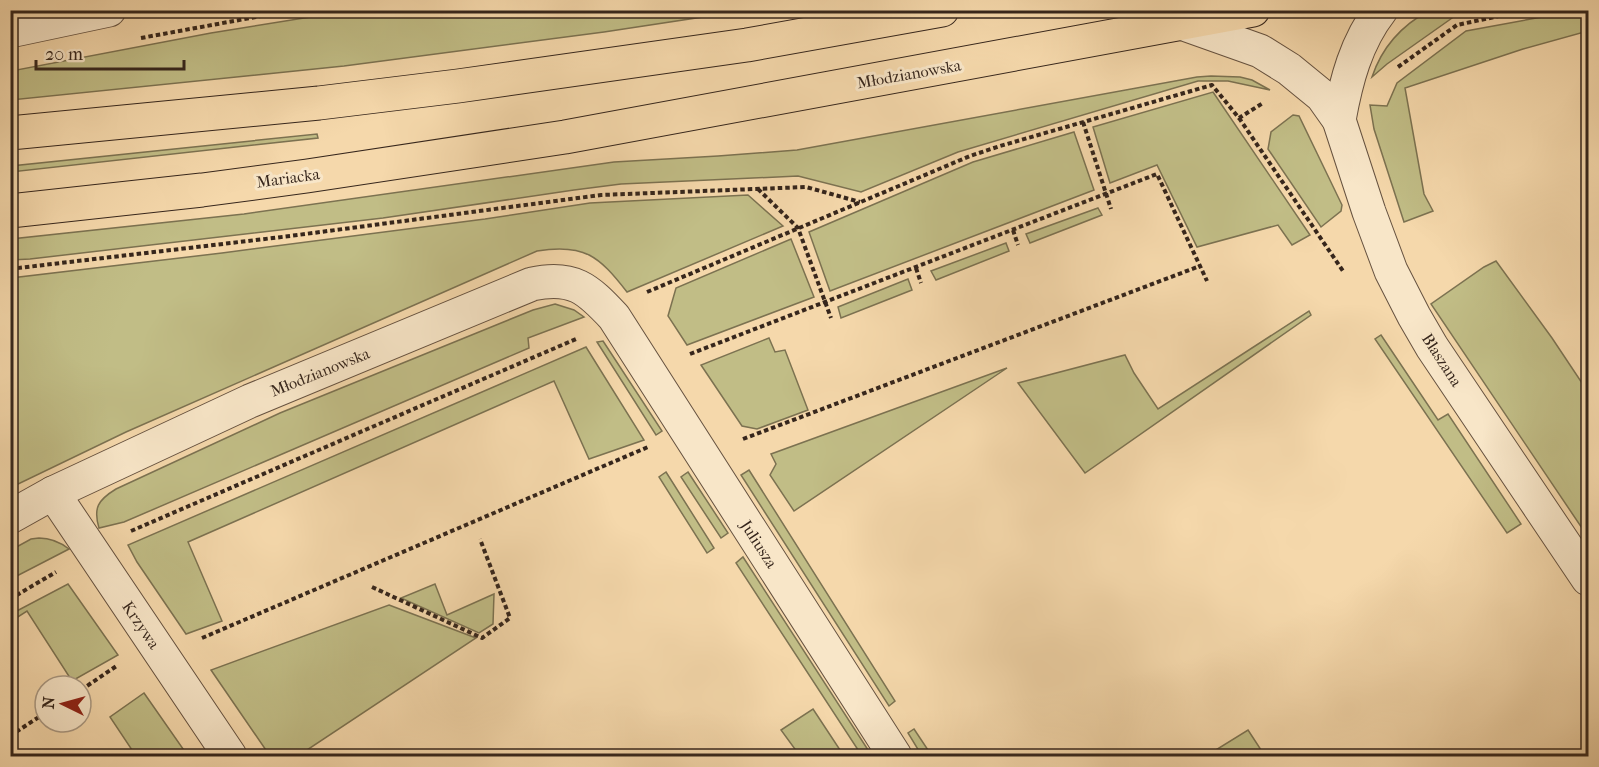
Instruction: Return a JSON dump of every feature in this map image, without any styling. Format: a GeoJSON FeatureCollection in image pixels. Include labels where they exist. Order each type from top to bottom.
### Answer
{"type":"FeatureCollection","features":[{"type":"Feature","properties":{"kind":"main road"},"geometry":{"type":"LineString","coordinates":[[10,133],[319,103],[559,72],[747,45],[942,10]]}},
{"type":"Feature","properties":{"kind":"main road","name":"Młodzianowska"},"geometry":{"type":"LineString","coordinates":[[565,136],[1253,10]]}},
{"type":"Feature","properties":{"kind":"main road","name":"Mariacka"},"geometry":{"type":"LineString","coordinates":[[10,211],[307,176],[565,136]]}},
{"type":"Feature","properties":{"kind":"street"},"geometry":{"type":"LineString","coordinates":[[10,31],[110,10]]}},
{"type":"Feature","properties":{"kind":"street"},"geometry":{"type":"LineString","coordinates":[[1184,24],[1260,51],[1289,69],[1335,104],[1364,36],[1381,10]]}},
{"type":"Feature","properties":{"kind":"street","name":"Blaszana"},"geometry":{"type":"LineString","coordinates":[[1335,104],[1381,246],[1414,316],[1432,347],[1588,579]]}},
{"type":"Feature","properties":{"kind":"street","name":"Młodzianowska"},"geometry":{"type":"LineString","coordinates":[[10,517],[53,493],[250,401],[532,284],[557,281],[573,283],[601,302],[614,320]]}},
{"type":"Feature","properties":{"kind":"street","name":"Juliusza"},"geometry":{"type":"LineString","coordinates":[[614,320],[895,756]]}},
{"type":"Feature","properties":{"kind":"street","name":"Krzywa"},"geometry":{"type":"LineString","coordinates":[[53,493],[230,756]]}},
{"type":"Feature","properties":{"kind":"path"},"geometry":{"type":"LineString","coordinates":[[140,39],[294,10]]}},
{"type":"Feature","properties":{"kind":"path"},"geometry":{"type":"LineString","coordinates":[[10,599],[126,533],[586,335],[798,228],[970,156],[1212,85],[1239,118],[1273,97],[1335,104],[1382,93],[1390,73],[1457,25],[1527,10]]}},
{"type":"Feature","properties":{"kind":"path"},"geometry":{"type":"LineString","coordinates":[[1083,122],[1111,209]]}},
{"type":"Feature","properties":{"kind":"path"},"geometry":{"type":"LineString","coordinates":[[687,356],[1157,174],[1207,281]]}},
{"type":"Feature","properties":{"kind":"path"},"geometry":{"type":"LineString","coordinates":[[10,269],[290,236],[601,195],[806,187],[861,202]]}},
{"type":"Feature","properties":{"kind":"path"},"geometry":{"type":"LineString","coordinates":[[758,189],[798,228],[831,318]]}},
{"type":"Feature","properties":{"kind":"path"},"geometry":{"type":"LineString","coordinates":[[1013,230],[1018,245]]}},
{"type":"Feature","properties":{"kind":"path"},"geometry":{"type":"LineString","coordinates":[[740,441],[1200,266]]}},
{"type":"Feature","properties":{"kind":"path"},"geometry":{"type":"LineString","coordinates":[[916,268],[921,283]]}},
{"type":"Feature","properties":{"kind":"path"},"geometry":{"type":"LineString","coordinates":[[192,642],[655,445]]}},
{"type":"Feature","properties":{"kind":"path"},"geometry":{"type":"LineString","coordinates":[[372,587],[482,638],[510,618],[480,538]]}},
{"type":"Feature","properties":{"kind":"path"},"geometry":{"type":"LineString","coordinates":[[93,682],[123,662]]}},
{"type":"Feature","properties":{"kind":"path"},"geometry":{"type":"LineString","coordinates":[[10,736],[33,721]]}},
{"type":"Feature","properties":{"kind":"shaded area"},"geometry":{"type":"Polygon","coordinates":[[[354,10],[742,11],[604,32],[344,66],[11,100],[11,71],[211,33],[354,10]]]}},
{"type":"Feature","properties":{"kind":"shaded area"},"geometry":{"type":"Polygon","coordinates":[[[1430,10],[1462,11],[1372,77],[1381,56],[1394,38],[1430,10]]]}},
{"type":"Feature","properties":{"kind":"shaded area"},"geometry":{"type":"Polygon","coordinates":[[[1580,10],[1588,11],[1588,31],[1523,49],[1405,88],[1424,194],[1433,211],[1404,222],[1374,129],[1370,105],[1387,106],[1397,83],[1466,31],[1580,10]]]}},
{"type":"Feature","properties":{"kind":"shaded area"},"geometry":{"type":"Polygon","coordinates":[[[1211,76],[1240,77],[1252,80],[1270,90],[1228,81],[1198,81],[958,152],[861,192],[798,176],[621,184],[383,218],[11,260],[11,239],[244,214],[614,162],[797,150],[1211,76]]]}},
{"type":"Feature","properties":{"kind":"shaded area"},"geometry":{"type":"Polygon","coordinates":[[[1213,92],[1310,235],[1292,245],[1278,225],[1197,247],[1157,165],[1110,183],[1093,127],[1213,92]]]}},
{"type":"Feature","properties":{"kind":"shaded area"},"geometry":{"type":"Polygon","coordinates":[[[1293,115],[1299,116],[1342,205],[1341,211],[1321,227],[1268,149],[1271,132],[1293,115]]]}},
{"type":"Feature","properties":{"kind":"shaded area"},"geometry":{"type":"Polygon","coordinates":[[[1074,132],[1094,190],[830,291],[809,232],[973,162],[1074,132]]]}},
{"type":"Feature","properties":{"kind":"shaded area"},"geometry":{"type":"Polygon","coordinates":[[[317,134],[318,138],[11,172],[11,166],[317,134]]]}},
{"type":"Feature","properties":{"kind":"shaded area"},"geometry":{"type":"Polygon","coordinates":[[[748,195],[783,226],[627,292],[608,269],[589,255],[567,249],[537,251],[126,432],[14,486],[11,480],[11,278],[485,219],[590,203],[748,195]]]}},
{"type":"Feature","properties":{"kind":"shaded area"},"geometry":{"type":"Polygon","coordinates":[[[1098,208],[1102,215],[1030,243],[1026,234],[1098,208]]]}},
{"type":"Feature","properties":{"kind":"shaded area"},"geometry":{"type":"Polygon","coordinates":[[[791,239],[814,297],[687,345],[668,316],[676,288],[791,239]]]}},
{"type":"Feature","properties":{"kind":"shaded area"},"geometry":{"type":"Polygon","coordinates":[[[1006,243],[1009,251],[936,280],[931,271],[1006,243]]]}},
{"type":"Feature","properties":{"kind":"shaded area"},"geometry":{"type":"Polygon","coordinates":[[[1496,261],[1588,392],[1588,537],[1431,304],[1496,261]]]}},
{"type":"Feature","properties":{"kind":"shaded area"},"geometry":{"type":"Polygon","coordinates":[[[908,279],[912,290],[841,318],[838,307],[908,279]]]}},
{"type":"Feature","properties":{"kind":"shaded area"},"geometry":{"type":"Polygon","coordinates":[[[555,304],[574,310],[584,317],[528,338],[529,348],[124,522],[99,528],[98,505],[116,489],[280,413],[533,310],[555,304]]]}},
{"type":"Feature","properties":{"kind":"shaded area"},"geometry":{"type":"Polygon","coordinates":[[[1309,311],[1311,315],[1085,473],[1018,383],[1125,355],[1158,409],[1309,311]]]}},
{"type":"Feature","properties":{"kind":"shaded area"},"geometry":{"type":"Polygon","coordinates":[[[1381,335],[1438,420],[1448,414],[1521,524],[1507,533],[1375,339],[1381,335]]]}},
{"type":"Feature","properties":{"kind":"shaded area"},"geometry":{"type":"Polygon","coordinates":[[[769,338],[775,352],[785,350],[808,410],[757,429],[742,426],[701,365],[769,338]]]}},
{"type":"Feature","properties":{"kind":"shaded area"},"geometry":{"type":"Polygon","coordinates":[[[603,341],[662,431],[656,435],[597,342],[603,341]]]}},
{"type":"Feature","properties":{"kind":"shaded area"},"geometry":{"type":"Polygon","coordinates":[[[586,347],[644,440],[589,459],[554,381],[188,542],[222,621],[186,634],[128,545],[586,347]]]}},
{"type":"Feature","properties":{"kind":"shaded area"},"geometry":{"type":"Polygon","coordinates":[[[1007,368],[794,511],[770,475],[776,464],[771,454],[1007,368]]]}},
{"type":"Feature","properties":{"kind":"shaded area"},"geometry":{"type":"Polygon","coordinates":[[[749,470],[895,701],[889,706],[741,475],[749,470]]]}},
{"type":"Feature","properties":{"kind":"shaded area"},"geometry":{"type":"Polygon","coordinates":[[[666,472],[714,548],[707,553],[659,477],[666,472]]]}},
{"type":"Feature","properties":{"kind":"shaded area"},"geometry":{"type":"Polygon","coordinates":[[[688,472],[728,533],[721,538],[681,477],[688,472]]]}},
{"type":"Feature","properties":{"kind":"shaded area"},"geometry":{"type":"Polygon","coordinates":[[[31,539],[55,541],[69,549],[11,579],[11,550],[31,539]]]}},
{"type":"Feature","properties":{"kind":"shaded area"},"geometry":{"type":"Polygon","coordinates":[[[743,557],[872,756],[862,756],[736,563],[743,557]]]}},
{"type":"Feature","properties":{"kind":"shaded area"},"geometry":{"type":"Polygon","coordinates":[[[68,584],[118,655],[84,674],[68,674],[27,611],[10,622],[11,614],[68,584]]]}},
{"type":"Feature","properties":{"kind":"shaded area"},"geometry":{"type":"Polygon","coordinates":[[[435,584],[447,615],[494,594],[493,624],[479,633],[401,598],[435,584]]]}},
{"type":"Feature","properties":{"kind":"shaded area"},"geometry":{"type":"Polygon","coordinates":[[[389,605],[476,638],[298,756],[270,756],[211,670],[389,605]]]}},
{"type":"Feature","properties":{"kind":"shaded area"},"geometry":{"type":"Polygon","coordinates":[[[144,693],[188,756],[136,756],[110,717],[144,693]]]}},
{"type":"Feature","properties":{"kind":"shaded area"},"geometry":{"type":"Polygon","coordinates":[[[813,709],[844,756],[800,756],[781,730],[813,709]]]}},
{"type":"Feature","properties":{"kind":"shaded area"},"geometry":{"type":"Polygon","coordinates":[[[914,729],[932,756],[922,756],[908,733],[914,729]]]}},
{"type":"Feature","properties":{"kind":"shaded area"},"geometry":{"type":"Polygon","coordinates":[[[1248,730],[1265,756],[1206,756],[1248,730]]]}}]}
